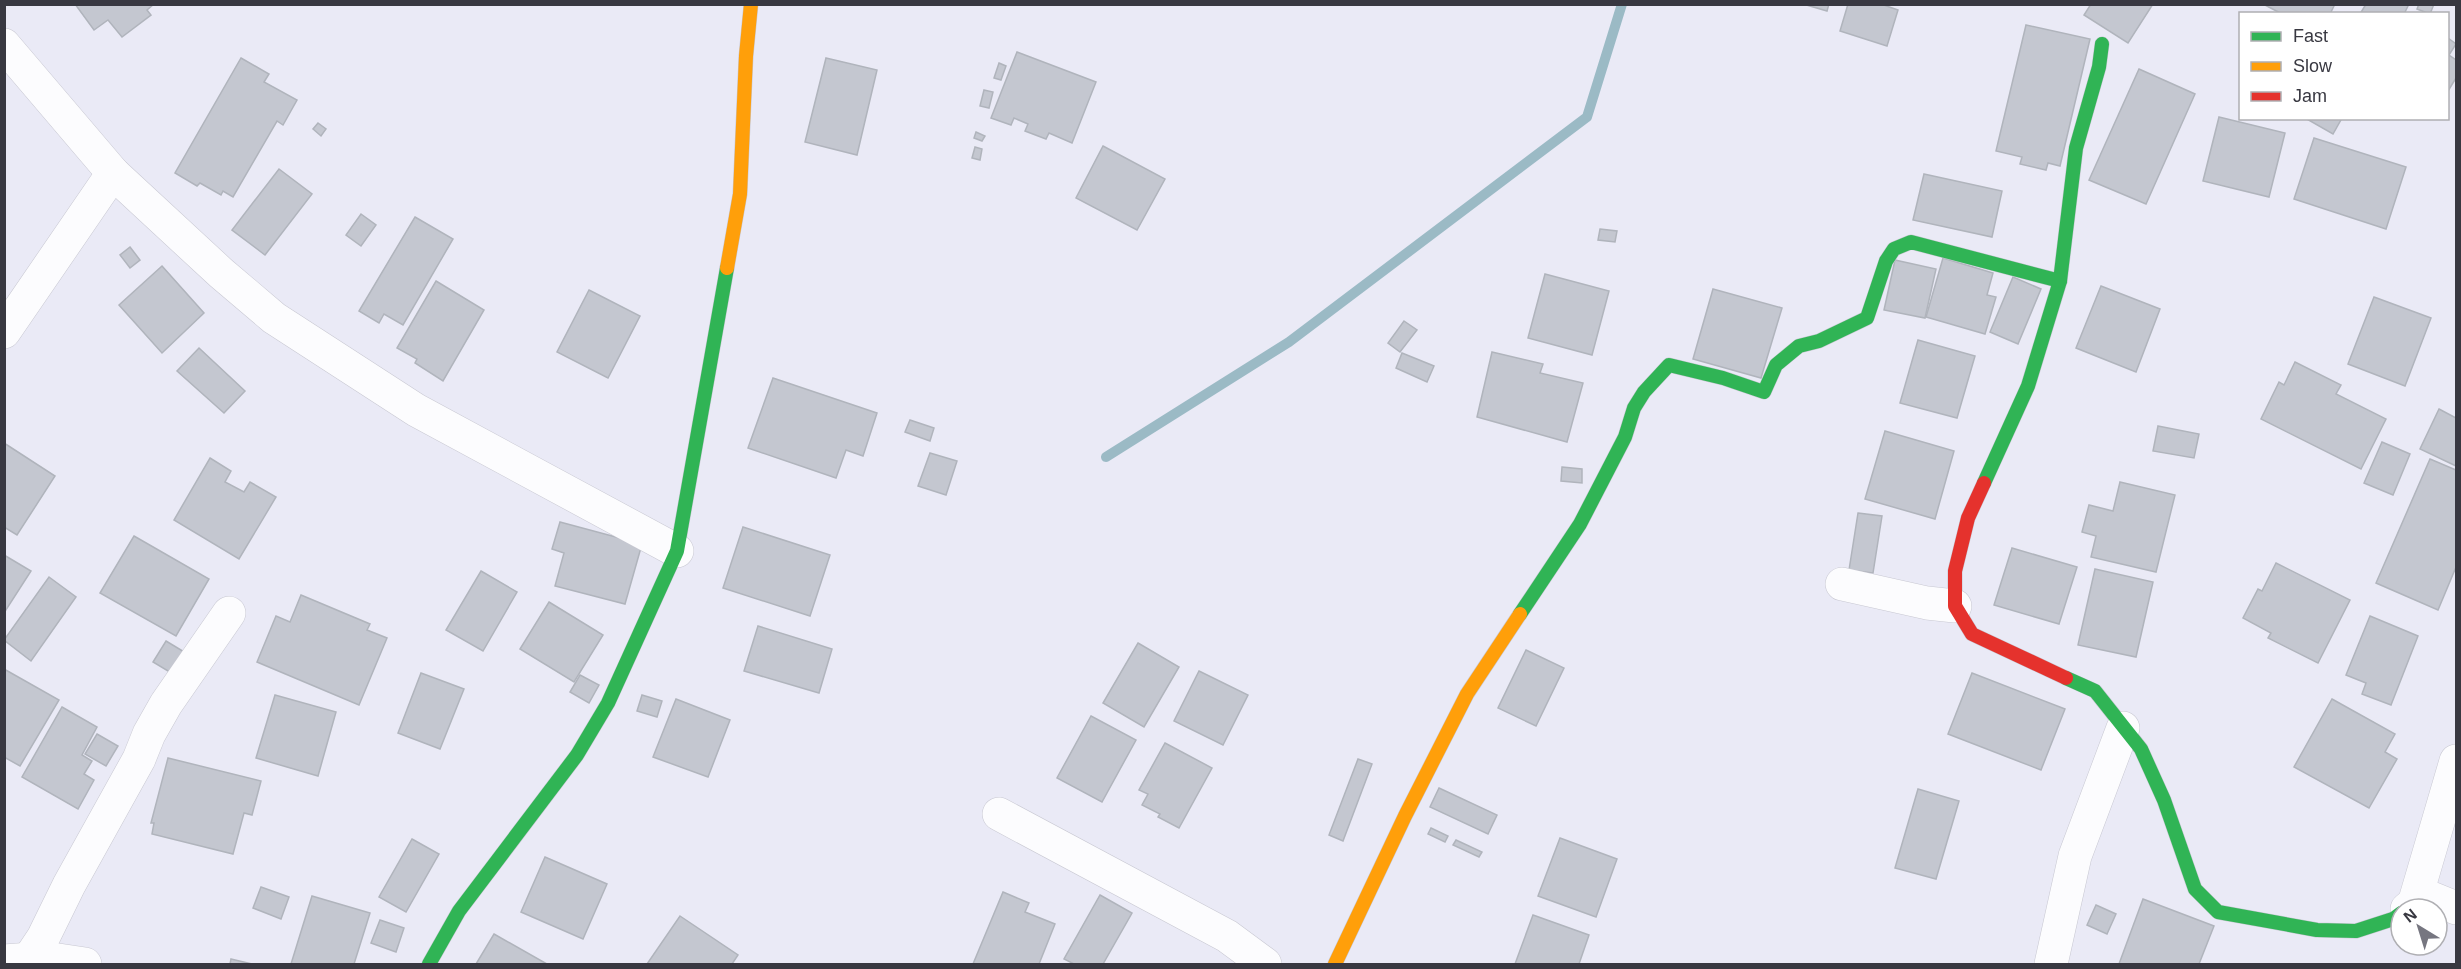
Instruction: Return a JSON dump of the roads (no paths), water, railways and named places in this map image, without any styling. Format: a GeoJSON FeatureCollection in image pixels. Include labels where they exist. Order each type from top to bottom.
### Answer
{"type":"FeatureCollection","features":[{"type":"Feature","properties":{"kind":"street"},"geometry":{"type":"LineString","coordinates":[[429,964],[459,911],[577,755],[613,692],[677,551],[740,194],[746,56],[751,4]]}},
{"type":"Feature","properties":{"kind":"street"},"geometry":{"type":"LineString","coordinates":[[4,45],[113,173],[221,273],[274,318],[416,410],[677,551]]}},
{"type":"Feature","properties":{"kind":"street"},"geometry":{"type":"LineString","coordinates":[[2102,45],[2076,148],[2060,281],[2028,386],[1968,518],[1955,571],[1955,606],[1972,634],[2095,691],[2141,749],[2164,800],[2195,889],[2218,912],[2317,930],[2356,931],[2389,920]]}},
{"type":"Feature","properties":{"kind":"street"},"geometry":{"type":"LineString","coordinates":[[4,332],[113,173]]}},
{"type":"Feature","properties":{"kind":"street"},"geometry":{"type":"LineString","coordinates":[[1335,964],[1405,816],[1467,694],[1580,525],[1625,437],[1634,408],[1644,392],[1669,365],[1723,378],[1764,392],[1776,365],[1799,346],[1819,341],[1866,318],[1886,261],[1894,249],[1911,242],[2060,281]]}},
{"type":"Feature","properties":{"kind":"street"},"geometry":{"type":"LineString","coordinates":[[1842,584],[1927,603],[1955,606]]}},
{"type":"Feature","properties":{"kind":"street"},"geometry":{"type":"LineString","coordinates":[[17,960],[43,938],[166,704],[229,613]]}},
{"type":"Feature","properties":{"kind":"street"},"geometry":{"type":"LineString","coordinates":[[2051,964],[2075,856],[2123,728]]}},
{"type":"Feature","properties":{"kind":"street"},"geometry":{"type":"LineString","coordinates":[[2411,897],[2457,761]]}},
{"type":"Feature","properties":{"kind":"street"},"geometry":{"type":"LineString","coordinates":[[999,814],[1227,936],[1265,964]]}},
{"type":"Feature","properties":{"kind":"street"},"geometry":{"type":"LineString","coordinates":[[17,960],[45,958],[85,964]]}},
{"type":"Feature","properties":{"kind":"waterway"},"geometry":{"type":"LineString","coordinates":[[1106,457],[1289,342],[1587,117],[1622,4]]}}]}
